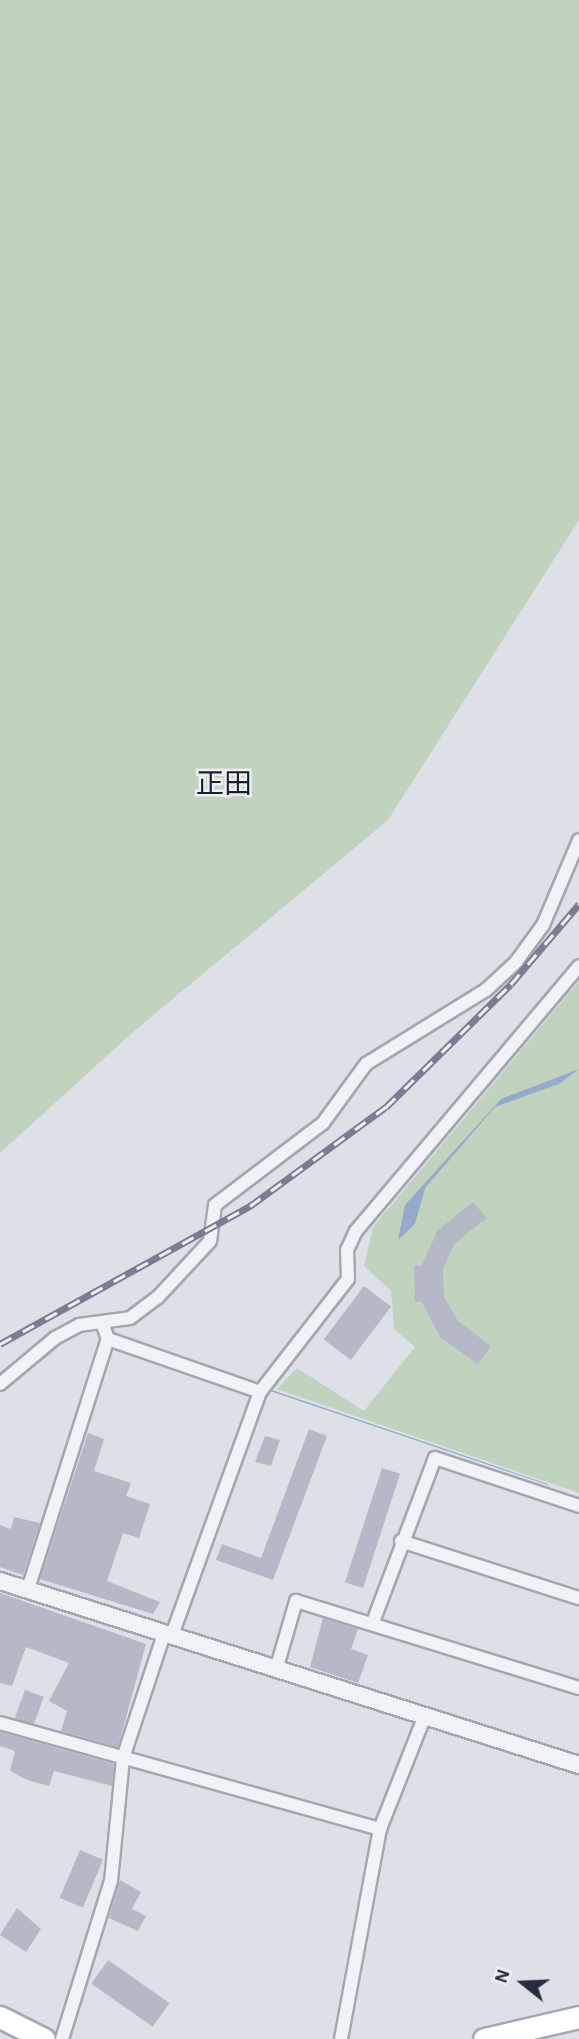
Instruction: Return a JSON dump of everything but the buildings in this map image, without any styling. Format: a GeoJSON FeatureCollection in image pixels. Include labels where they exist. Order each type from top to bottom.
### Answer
{"type":"FeatureCollection","features":[{"type":"Feature","properties":{"kind":"highway"},"geometry":{"type":"LineString","coordinates":[[0,2017],[44,2039]]}},
{"type":"Feature","properties":{"kind":"highway"},"geometry":{"type":"LineString","coordinates":[[484,2039],[579,2017]]}},
{"type":"Feature","properties":{"kind":"street"},"geometry":{"type":"LineString","coordinates":[[0,1384],[55,1338],[79,1325],[103,1325],[130,1318],[158,1297],[210,1241],[215,1205],[323,1123],[366,1064],[486,990],[516,962],[543,925],[579,840]]}},
{"type":"Feature","properties":{"kind":"street"},"geometry":{"type":"LineString","coordinates":[[62,2039],[111,1881],[123,1758],[260,1392],[348,1279],[347,1250],[356,1231],[579,966]]}},
{"type":"Feature","properties":{"kind":"street"},"geometry":{"type":"LineString","coordinates":[[28,1590],[108,1339],[103,1325]]}},
{"type":"Feature","properties":{"kind":"street"},"geometry":{"type":"LineString","coordinates":[[108,1339],[260,1392]]}},
{"type":"Feature","properties":{"kind":"street"},"geometry":{"type":"LineString","coordinates":[[373,1622],[401,1541],[435,1458],[579,1506]]}},
{"type":"Feature","properties":{"kind":"street"},"geometry":{"type":"LineString","coordinates":[[401,1541],[579,1598]]}},
{"type":"Feature","properties":{"kind":"street"},"geometry":{"type":"LineString","coordinates":[[0,1581],[424,1718],[579,1765]]}},
{"type":"Feature","properties":{"kind":"street"},"geometry":{"type":"LineString","coordinates":[[276,1670],[296,1601],[373,1622],[579,1688]]}},
{"type":"Feature","properties":{"kind":"street"},"geometry":{"type":"LineString","coordinates":[[341,2039],[380,1829],[424,1718]]}},
{"type":"Feature","properties":{"kind":"street"},"geometry":{"type":"LineString","coordinates":[[0,1723],[380,1829]]}},
{"type":"Feature","properties":{"kind":"green space"},"geometry":{"type":"Polygon","coordinates":[[[0,0],[579,0],[579,520],[388,820],[133,1032],[0,1153],[0,0]]]}},
{"type":"Feature","properties":{"kind":"green space"},"geometry":{"type":"Polygon","coordinates":[[[579,981],[579,1493],[277,1389],[297,1368],[364,1411],[415,1347],[394,1329],[391,1291],[364,1266],[373,1227],[579,981]]]}},
{"type":"Feature","properties":{"kind":"water"},"geometry":{"type":"Polygon","coordinates":[[[579,1069],[559,1084],[495,1107],[425,1188],[415,1224],[398,1240],[405,1205],[501,1099],[579,1069]]]}},
{"type":"Feature","properties":{"kind":"water"},"geometry":{"type":"Polygon","coordinates":[[[270,1391],[548,1484],[548,1485],[270,1391]]]}},
{"type":"Feature","properties":{"kind":"railway"},"geometry":{"type":"LineString","coordinates":[[0,1344],[250,1206],[386,1107],[511,984],[579,904]]}},
{"type":"Feature","properties":{"kind":"district","name":"正田"},"geometry":{"type":"Point","coordinates":[224,785]}}]}
